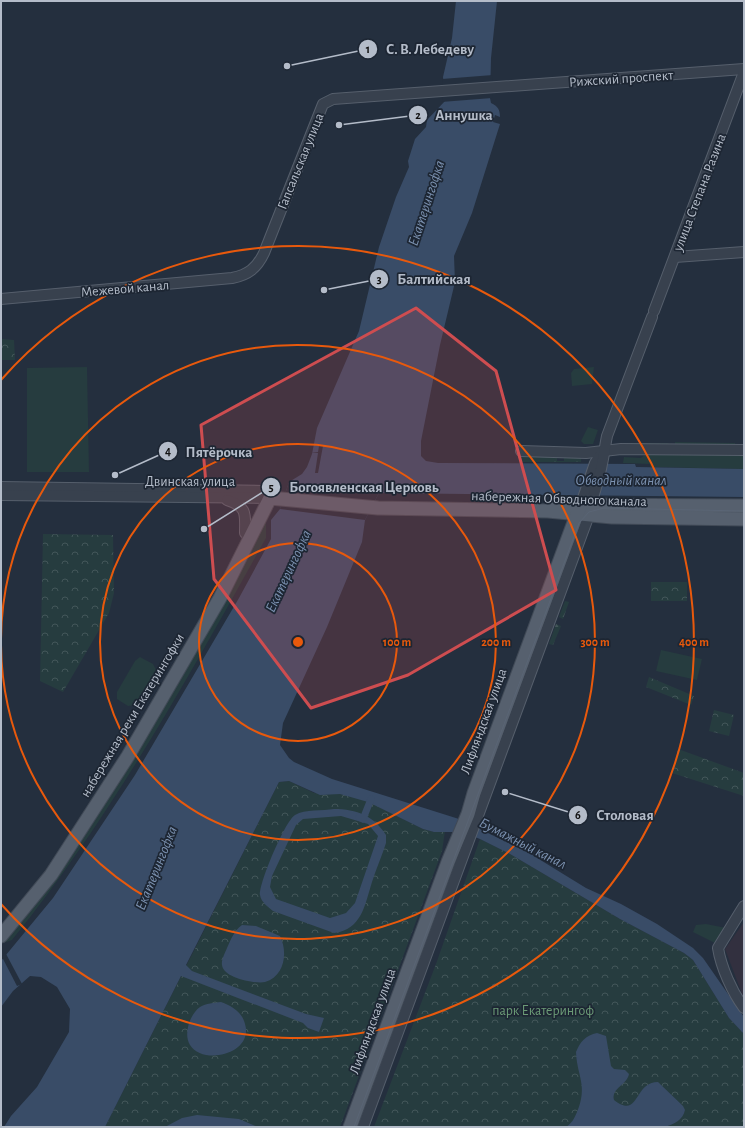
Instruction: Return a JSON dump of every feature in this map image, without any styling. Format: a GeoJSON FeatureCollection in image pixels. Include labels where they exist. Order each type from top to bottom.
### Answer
{"type":"FeatureCollection","features":[{"type":"Feature","properties":{"kind":"main road","name":"набережная Обводного канала"},"geometry":{"type":"LineString","coordinates":[[273,495],[374,504],[548,512],[586,504],[744,506]]}},
{"type":"Feature","properties":{"kind":"main road","name":"набережная реки Екатерингофки"},"geometry":{"type":"LineString","coordinates":[[1,923],[16,908],[46,869],[122,752],[214,596],[245,533],[273,495]]}},
{"type":"Feature","properties":{"kind":"main road","name":"набережная реки Екатерингофки"},"geometry":{"type":"LineString","coordinates":[[1,936],[51,875],[124,762],[220,598],[273,495]]}},
{"type":"Feature","properties":{"kind":"main road","name":"набережная Обводного канала"},"geometry":{"type":"LineString","coordinates":[[586,504],[612,517],[744,519]]}},
{"type":"Feature","properties":{"kind":"main road","name":"Лифляндская улица"},"geometry":{"type":"LineString","coordinates":[[350,1127],[472,816],[474,793],[586,504]]}},
{"type":"Feature","properties":{"kind":"street","name":"Рижский проспект"},"geometry":{"type":"LineString","coordinates":[[433,91],[744,71]]}},
{"type":"Feature","properties":{"kind":"street","name":"улица Степана Разина"},"geometry":{"type":"LineString","coordinates":[[586,504],[603,451],[744,71]]}},
{"type":"Feature","properties":{"kind":"street","name":"Гапсальская улица"},"geometry":{"type":"LineString","coordinates":[[247,274],[256,266],[264,253],[323,104],[339,97],[433,91]]}},
{"type":"Feature","properties":{"kind":"street"},"geometry":{"type":"LineString","coordinates":[[675,257],[744,252]]}},
{"type":"Feature","properties":{"kind":"street","name":"Межевой канал"},"geometry":{"type":"LineString","coordinates":[[1,300],[232,278],[247,274]]}},
{"type":"Feature","properties":{"kind":"street"},"geometry":{"type":"LineString","coordinates":[[521,451],[586,453],[620,449],[744,450]]}},
{"type":"Feature","properties":{"kind":"street","name":"Двинская улица"},"geometry":{"type":"LineString","coordinates":[[1,487],[273,495]]}},
{"type":"Feature","properties":{"kind":"street","name":"Двинская улица"},"geometry":{"type":"LineString","coordinates":[[1,495],[220,497],[273,495]]}},
{"type":"Feature","properties":{"kind":"street"},"geometry":{"type":"LineString","coordinates":[[220,497],[239,504],[243,508],[245,514],[245,533]]}},
{"type":"Feature","properties":{"kind":"street","name":"Лифляндская улица"},"geometry":{"type":"LineString","coordinates":[[363,1127],[463,839]]}},
{"type":"Feature","properties":{"kind":"street"},"geometry":{"type":"LineString","coordinates":[[744,906],[718,948],[720,960],[732,987],[744,1008]]}},
{"type":"Feature","properties":{"kind":"highlighted area"},"geometry":{"type":"Polygon","coordinates":[[[416,308],[496,371],[556,590],[408,675],[311,708],[214,579],[201,425],[416,308]]]}},
{"type":"Feature","properties":{"kind":"shaded area"},"geometry":{"type":"Polygon","coordinates":[[[744,922],[744,999],[725,949],[744,922]]]}},
{"type":"Feature","properties":{"kind":"green space"},"geometry":{"type":"Polygon","coordinates":[[[1,339],[14,340],[15,360],[1,360],[1,339]]]}},
{"type":"Feature","properties":{"kind":"green space"},"geometry":{"type":"Polygon","coordinates":[[[87,367],[89,472],[27,472],[27,368],[87,367]]]}},
{"type":"Feature","properties":{"kind":"green space"},"geometry":{"type":"Polygon","coordinates":[[[594,367],[592,384],[572,386],[571,373],[574,369],[594,367]]]}},
{"type":"Feature","properties":{"kind":"green space"},"geometry":{"type":"Polygon","coordinates":[[[588,427],[598,430],[593,444],[584,444],[581,441],[588,427]]]}},
{"type":"Feature","properties":{"kind":"green space"},"geometry":{"type":"Polygon","coordinates":[[[675,442],[735,443],[735,444],[675,444],[675,442]]]}},
{"type":"Feature","properties":{"kind":"green space"},"geometry":{"type":"Polygon","coordinates":[[[624,443],[669,443],[624,444],[624,443]]]}},
{"type":"Feature","properties":{"kind":"green space"},"geometry":{"type":"Polygon","coordinates":[[[521,453],[557,457],[557,461],[564,461],[564,458],[581,458],[581,462],[521,462],[521,453]]]}},
{"type":"Feature","properties":{"kind":"green space"},"geometry":{"type":"Polygon","coordinates":[[[744,453],[744,469],[650,467],[650,464],[623,463],[624,457],[641,458],[646,454],[744,453]]]}},
{"type":"Feature","properties":{"kind":"green space"},"geometry":{"type":"Polygon","coordinates":[[[266,518],[266,538],[208,642],[148,744],[116,795],[48,893],[12,940],[3,943],[3,939],[39,896],[266,518]]]}},
{"type":"Feature","properties":{"kind":"green space"},"geometry":{"type":"Polygon","coordinates":[[[43,534],[113,535],[114,593],[109,613],[63,692],[40,681],[43,534]]]}},
{"type":"Feature","properties":{"kind":"green space"},"geometry":{"type":"Polygon","coordinates":[[[651,582],[687,582],[687,601],[651,601],[651,582]]]}},
{"type":"Feature","properties":{"kind":"green space"},"geometry":{"type":"Polygon","coordinates":[[[565,601],[569,602],[563,619],[559,617],[565,601]]]}},
{"type":"Feature","properties":{"kind":"green space"},"geometry":{"type":"Polygon","coordinates":[[[556,624],[561,626],[553,645],[549,644],[556,624]]]}},
{"type":"Feature","properties":{"kind":"green space"},"geometry":{"type":"Polygon","coordinates":[[[661,650],[702,659],[697,680],[656,671],[661,650]]]}},
{"type":"Feature","properties":{"kind":"green space"},"geometry":{"type":"Polygon","coordinates":[[[140,657],[153,664],[156,670],[136,705],[128,706],[117,699],[117,692],[135,661],[140,657]]]}},
{"type":"Feature","properties":{"kind":"green space"},"geometry":{"type":"Polygon","coordinates":[[[649,677],[694,696],[691,705],[646,687],[649,677]]]}},
{"type":"Feature","properties":{"kind":"green space"},"geometry":{"type":"Polygon","coordinates":[[[714,710],[734,715],[729,736],[709,731],[714,710]]]}},
{"type":"Feature","properties":{"kind":"green space"},"geometry":{"type":"Polygon","coordinates":[[[678,749],[744,773],[744,796],[672,773],[678,749]]]}},
{"type":"Feature","properties":{"kind":"green space"},"geometry":{"type":"Polygon","coordinates":[[[289,781],[314,793],[341,794],[365,800],[423,829],[434,832],[445,831],[442,851],[340,1127],[105,1127],[279,782],[289,781]]]}},
{"type":"Feature","properties":{"kind":"green space","name":"парк Екатерингоф"},"geometry":{"type":"Polygon","coordinates":[[[480,839],[510,854],[620,919],[684,953],[693,960],[729,1018],[744,1034],[744,1127],[374,1127],[436,964],[480,839]]]}},
{"type":"Feature","properties":{"kind":"green space"},"geometry":{"type":"Polygon","coordinates":[[[706,924],[726,928],[717,944],[693,932],[696,925],[706,924]]]}},
{"type":"Feature","properties":{"kind":"water"},"geometry":{"type":"Polygon","coordinates":[[[456,1],[497,1],[491,58],[490,98],[491,103],[499,110],[500,115],[500,117],[495,115],[493,122],[500,124],[472,213],[454,256],[455,282],[440,345],[421,441],[421,456],[426,461],[438,463],[635,464],[636,467],[744,469],[744,497],[379,493],[365,520],[362,542],[327,627],[283,723],[280,745],[289,758],[294,762],[332,779],[459,819],[529,853],[586,888],[621,904],[657,924],[693,948],[703,958],[744,1017],[744,1034],[729,1018],[693,960],[684,953],[620,919],[510,854],[462,832],[434,832],[423,829],[368,802],[340,794],[320,795],[289,781],[279,782],[186,965],[192,971],[306,1014],[324,1018],[319,1032],[308,1028],[303,1023],[181,976],[105,1127],[4,1127],[11,1116],[37,1087],[69,1032],[70,1009],[57,987],[41,977],[30,976],[13,991],[1,1007],[1,961],[53,898],[135,775],[239,598],[271,539],[271,520],[280,509],[289,482],[302,474],[307,467],[312,454],[317,428],[359,331],[379,247],[396,197],[409,167],[408,161],[415,139],[426,127],[427,120],[445,101],[443,77],[452,38],[456,1]]]}},
{"type":"Feature","properties":{"kind":"water"},"geometry":{"type":"Polygon","coordinates":[[[314,810],[350,810],[370,818],[386,835],[386,843],[361,915],[351,927],[334,933],[273,911],[263,902],[260,895],[264,878],[273,853],[285,828],[295,815],[314,810]],[[341,816],[303,819],[296,825],[272,876],[270,887],[276,899],[330,918],[346,913],[355,903],[378,836],[368,824],[341,816]]]}},
{"type":"Feature","properties":{"kind":"water"},"geometry":{"type":"Polygon","coordinates":[[[242,925],[256,926],[280,936],[284,949],[283,963],[277,975],[272,979],[265,982],[247,981],[233,977],[224,970],[222,963],[224,954],[233,935],[242,925]]]}},
{"type":"Feature","properties":{"kind":"water"},"geometry":{"type":"Polygon","coordinates":[[[221,1002],[229,1005],[242,1016],[246,1034],[242,1043],[226,1054],[205,1055],[196,1051],[190,1045],[187,1030],[196,1010],[207,1004],[221,1002]]]}},
{"type":"Feature","properties":{"kind":"water"},"geometry":{"type":"Polygon","coordinates":[[[597,1033],[606,1036],[611,1066],[614,1069],[625,1070],[629,1074],[628,1078],[615,1092],[614,1100],[622,1105],[628,1106],[633,1103],[644,1088],[650,1084],[658,1082],[683,1106],[685,1110],[680,1119],[665,1127],[566,1127],[575,1117],[582,1095],[576,1052],[579,1045],[584,1040],[590,1035],[597,1033]]]}},
{"type":"Feature","properties":{"kind":"water"},"geometry":{"type":"Polygon","coordinates":[[[197,1115],[239,1119],[258,1127],[165,1127],[182,1118],[197,1115]]]}},
{"type":"Feature","properties":{"kind":"pier"},"geometry":{"type":"Polygon","coordinates":[[[493,75],[492,98],[441,102],[443,100],[442,79],[493,75]]]}},
{"type":"Feature","properties":{"kind":"pier"},"geometry":{"type":"Polygon","coordinates":[[[319,446],[323,446],[318,473],[315,473],[318,453],[311,452],[318,452],[319,446]]]}},
{"type":"Feature","properties":{"kind":"pier"},"geometry":{"type":"Polygon","coordinates":[[[289,482],[379,493],[365,520],[280,509],[289,482]]]}},
{"type":"Feature","properties":{"kind":"pier"},"geometry":{"type":"Polygon","coordinates":[[[5,952],[22,984],[17,986],[2,957],[5,952]]]}},
{"type":"Feature","properties":{"kind":"waterway"},"geometry":{"type":"LineString","coordinates":[[359,817],[363,819],[371,799]]}},
{"type":"Feature","properties":{"kind":"tram line"},"geometry":{"type":"LineString","coordinates":[[354,1127],[579,523],[589,512],[604,508],[744,511]]}},
{"type":"Feature","properties":{"kind":"place","name":"С. В. Лебедеву"},"geometry":{"type":"Point","coordinates":[287,66]}},
{"type":"Feature","properties":{"kind":"place","name":"Аннушка"},"geometry":{"type":"Point","coordinates":[339,125]}},
{"type":"Feature","properties":{"kind":"place","name":"Балтийская"},"geometry":{"type":"Point","coordinates":[324,290]}},
{"type":"Feature","properties":{"kind":"place","name":"Пятёрочка"},"geometry":{"type":"Point","coordinates":[115,475]}},
{"type":"Feature","properties":{"kind":"place","name":"Богоявленская Церковь"},"geometry":{"type":"Point","coordinates":[204,529]}},
{"type":"Feature","properties":{"kind":"place","name":"Столовая"},"geometry":{"type":"Point","coordinates":[505,792]}},
{"type":"Feature","properties":{"kind":"water label","name":"Екатерингофка"},"geometry":{"type":"Point","coordinates":[426,203]}},
{"type":"Feature","properties":{"kind":"water label","name":"Обводный канал"},"geometry":{"type":"Point","coordinates":[621,480]}},
{"type":"Feature","properties":{"kind":"water label","name":"Екатерингофка"},"geometry":{"type":"Point","coordinates":[288,571]}},
{"type":"Feature","properties":{"kind":"water label","name":"Бумажный канал"},"geometry":{"type":"Point","coordinates":[523,843]}},
{"type":"Feature","properties":{"kind":"water label","name":"Екатерингофка"},"geometry":{"type":"Point","coordinates":[156,868]}}]}
